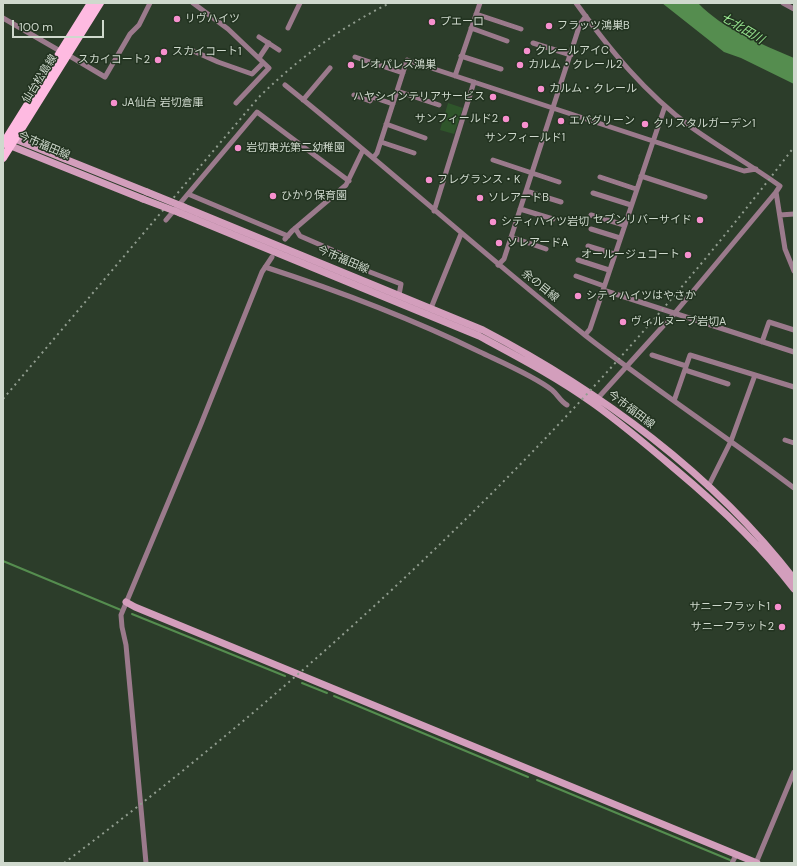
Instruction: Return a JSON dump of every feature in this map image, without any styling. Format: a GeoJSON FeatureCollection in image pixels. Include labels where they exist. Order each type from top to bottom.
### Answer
{"type":"FeatureCollection","features":[{"type":"Feature","properties":{"kind":"main road","name":"仙台松島線"},"geometry":{"type":"LineString","coordinates":[[3,158],[9,142],[64,53],[91,3]]}},
{"type":"Feature","properties":{"kind":"main road","name":"仙台松島線"},"geometry":{"type":"LineString","coordinates":[[64,53],[100,3]]}},
{"type":"Feature","properties":{"kind":"main road","name":"今市福田線"},"geometry":{"type":"LineString","coordinates":[[9,142],[399,295],[483,330],[521,350],[598,398],[639,428],[708,487],[745,523],[794,579]]}},
{"type":"Feature","properties":{"kind":"main road","name":"今市福田線"},"geometry":{"type":"LineString","coordinates":[[182,210],[479,336],[518,356],[569,387],[624,426],[706,495],[742,531],[794,589]]}},
{"type":"Feature","properties":{"kind":"main road"},"geometry":{"type":"LineString","coordinates":[[126,602],[757,863]]}},
{"type":"Feature","properties":{"kind":"street"},"geometry":{"type":"LineString","coordinates":[[3,18],[105,77],[130,34],[139,25],[150,3]]}},
{"type":"Feature","properties":{"kind":"street"},"geometry":{"type":"LineString","coordinates":[[193,3],[228,29],[269,68],[236,103]]}},
{"type":"Feature","properties":{"kind":"street"},"geometry":{"type":"LineString","coordinates":[[288,28],[300,3]]}},
{"type":"Feature","properties":{"kind":"street"},"geometry":{"type":"LineString","coordinates":[[455,76],[480,3]]}},
{"type":"Feature","properties":{"kind":"street"},"geometry":{"type":"LineString","coordinates":[[576,3],[616,57],[643,86],[665,106],[702,135],[780,186],[674,314],[598,398]]}},
{"type":"Feature","properties":{"kind":"street"},"geometry":{"type":"LineString","coordinates":[[783,3],[794,9]]}},
{"type":"Feature","properties":{"kind":"street"},"geometry":{"type":"LineString","coordinates":[[476,14],[521,29]]}},
{"type":"Feature","properties":{"kind":"street"},"geometry":{"type":"LineString","coordinates":[[501,262],[511,237],[580,24],[586,16]]}},
{"type":"Feature","properties":{"kind":"street"},"geometry":{"type":"LineString","coordinates":[[471,28],[508,41]]}},
{"type":"Feature","properties":{"kind":"street"},"geometry":{"type":"LineString","coordinates":[[259,37],[279,50]]}},
{"type":"Feature","properties":{"kind":"street"},"geometry":{"type":"LineString","coordinates":[[259,58],[269,43]]}},
{"type":"Feature","properties":{"kind":"street"},"geometry":{"type":"LineString","coordinates":[[533,43],[571,55]]}},
{"type":"Feature","properties":{"kind":"street"},"geometry":{"type":"LineString","coordinates":[[189,49],[218,62],[252,74],[263,63]]}},
{"type":"Feature","properties":{"kind":"street"},"geometry":{"type":"LineString","coordinates":[[461,56],[501,70]]}},
{"type":"Feature","properties":{"kind":"street"},"geometry":{"type":"LineString","coordinates":[[355,57],[403,72]]}},
{"type":"Feature","properties":{"kind":"street"},"geometry":{"type":"LineString","coordinates":[[374,156],[381,142],[407,60],[744,170],[756,169]]}},
{"type":"Feature","properties":{"kind":"street"},"geometry":{"type":"LineString","coordinates":[[303,100],[330,68]]}},
{"type":"Feature","properties":{"kind":"street"},"geometry":{"type":"LineString","coordinates":[[435,208],[474,82]]}},
{"type":"Feature","properties":{"kind":"street","name":"余の目線"},"geometry":{"type":"LineString","coordinates":[[285,85],[363,150],[374,156],[435,208],[461,234],[501,262],[587,332],[626,367],[731,441],[794,488]]}},
{"type":"Feature","properties":{"kind":"street"},"geometry":{"type":"LineString","coordinates":[[397,91],[439,105]]}},
{"type":"Feature","properties":{"kind":"street"},"geometry":{"type":"LineString","coordinates":[[354,95],[370,101],[372,97],[393,104]]}},
{"type":"Feature","properties":{"kind":"street"},"geometry":{"type":"LineString","coordinates":[[587,332],[665,106]]}},
{"type":"Feature","properties":{"kind":"street"},"geometry":{"type":"LineString","coordinates":[[166,220],[257,112],[349,181]]}},
{"type":"Feature","properties":{"kind":"street"},"geometry":{"type":"LineString","coordinates":[[386,124],[426,138]]}},
{"type":"Feature","properties":{"kind":"street"},"geometry":{"type":"LineString","coordinates":[[381,142],[414,153]]}},
{"type":"Feature","properties":{"kind":"street"},"geometry":{"type":"LineString","coordinates":[[188,194],[286,238],[295,228],[349,181],[363,150]]}},
{"type":"Feature","properties":{"kind":"street"},"geometry":{"type":"LineString","coordinates":[[493,160],[559,182]]}},
{"type":"Feature","properties":{"kind":"street"},"geometry":{"type":"LineString","coordinates":[[640,176],[704,197]]}},
{"type":"Feature","properties":{"kind":"street"},"geometry":{"type":"LineString","coordinates":[[600,177],[636,189]]}},
{"type":"Feature","properties":{"kind":"street"},"geometry":{"type":"LineString","coordinates":[[526,191],[561,202]]}},
{"type":"Feature","properties":{"kind":"street"},"geometry":{"type":"LineString","coordinates":[[776,192],[785,249],[794,269]]}},
{"type":"Feature","properties":{"kind":"street"},"geometry":{"type":"LineString","coordinates":[[593,193],[631,205]]}},
{"type":"Feature","properties":{"kind":"street"},"geometry":{"type":"LineString","coordinates":[[520,209],[553,219]]}},
{"type":"Feature","properties":{"kind":"street"},"geometry":{"type":"LineString","coordinates":[[780,215],[794,214]]}},
{"type":"Feature","properties":{"kind":"street"},"geometry":{"type":"LineString","coordinates":[[592,215],[624,225]]}},
{"type":"Feature","properties":{"kind":"street"},"geometry":{"type":"LineString","coordinates":[[295,228],[300,236],[346,256],[357,267],[402,284],[399,295]]}},
{"type":"Feature","properties":{"kind":"street"},"geometry":{"type":"LineString","coordinates":[[591,229],[620,238]]}},
{"type":"Feature","properties":{"kind":"street"},"geometry":{"type":"LineString","coordinates":[[431,308],[461,234]]}},
{"type":"Feature","properties":{"kind":"street"},"geometry":{"type":"LineString","coordinates":[[511,237],[546,249]]}},
{"type":"Feature","properties":{"kind":"street"},"geometry":{"type":"LineString","coordinates":[[588,246],[614,254]]}},
{"type":"Feature","properties":{"kind":"street"},"geometry":{"type":"LineString","coordinates":[[146,863],[126,645],[121,620],[126,602],[265,267],[272,258]]}},
{"type":"Feature","properties":{"kind":"street"},"geometry":{"type":"LineString","coordinates":[[578,260],[609,270]]}},
{"type":"Feature","properties":{"kind":"street"},"geometry":{"type":"LineString","coordinates":[[265,267],[365,301],[450,338],[509,366],[553,391],[560,401],[567,405]]}},
{"type":"Feature","properties":{"kind":"street"},"geometry":{"type":"LineString","coordinates":[[576,276],[603,288],[674,314],[794,352]]}},
{"type":"Feature","properties":{"kind":"street"},"geometry":{"type":"LineString","coordinates":[[762,342],[769,322],[794,330]]}},
{"type":"Feature","properties":{"kind":"street"},"geometry":{"type":"LineString","coordinates":[[652,355],[728,384]]}},
{"type":"Feature","properties":{"kind":"street"},"geometry":{"type":"LineString","coordinates":[[674,401],[690,355],[794,387]]}},
{"type":"Feature","properties":{"kind":"street"},"geometry":{"type":"LineString","coordinates":[[708,487],[731,441],[755,375]]}},
{"type":"Feature","properties":{"kind":"street"},"geometry":{"type":"LineString","coordinates":[[785,440],[794,443]]}},
{"type":"Feature","properties":{"kind":"street"},"geometry":{"type":"LineString","coordinates":[[757,863],[794,772]]}},
{"type":"Feature","properties":{"kind":"street"},"geometry":{"type":"LineString","coordinates":[[732,863],[736,855]]}},
{"type":"Feature","properties":{"kind":"shaded area"},"geometry":{"type":"Polygon","coordinates":[[[662,3],[698,3],[719,21],[743,35],[794,58],[794,84],[741,58],[724,52],[662,3]]]}},
{"type":"Feature","properties":{"kind":"shaded area"},"geometry":{"type":"Polygon","coordinates":[[[448,103],[463,108],[454,134],[440,130],[448,103]]]}},
{"type":"Feature","properties":{"kind":"waterway"},"geometry":{"type":"LineString","coordinates":[[3,561],[121,610]]}},
{"type":"Feature","properties":{"kind":"waterway"},"geometry":{"type":"LineString","coordinates":[[132,614],[285,676]]}},
{"type":"Feature","properties":{"kind":"waterway"},"geometry":{"type":"LineString","coordinates":[[302,683],[327,693]]}},
{"type":"Feature","properties":{"kind":"waterway"},"geometry":{"type":"LineString","coordinates":[[334,696],[528,777]]}},
{"type":"Feature","properties":{"kind":"waterway"},"geometry":{"type":"LineString","coordinates":[[537,780],[730,860]]}},
{"type":"Feature","properties":{"kind":"railway"},"geometry":{"type":"LineString","coordinates":[[3,399],[259,97],[289,70],[337,33],[390,3]]}},
{"type":"Feature","properties":{"kind":"railway"},"geometry":{"type":"LineString","coordinates":[[64,863],[166,784],[265,702],[361,618],[454,530],[544,440],[631,346],[714,248],[794,147]]}},
{"type":"Feature","properties":{"kind":"place","name":"リヴハイツ"},"geometry":{"type":"Point","coordinates":[177,19]}},
{"type":"Feature","properties":{"kind":"place","name":"プエーロ"},"geometry":{"type":"Point","coordinates":[432,22]}},
{"type":"Feature","properties":{"kind":"place","name":"フラッツ鴻巣B"},"geometry":{"type":"Point","coordinates":[549,26]}},
{"type":"Feature","properties":{"kind":"place","name":"クレールアイC"},"geometry":{"type":"Point","coordinates":[527,51]}},
{"type":"Feature","properties":{"kind":"place","name":"スカイコート1"},"geometry":{"type":"Point","coordinates":[164,52]}},
{"type":"Feature","properties":{"kind":"place","name":"スカイコート2"},"geometry":{"type":"Point","coordinates":[158,60]}},
{"type":"Feature","properties":{"kind":"place","name":"レオパレス鴻巣"},"geometry":{"type":"Point","coordinates":[351,65]}},
{"type":"Feature","properties":{"kind":"place","name":"カルム・クレール2"},"geometry":{"type":"Point","coordinates":[520,65]}},
{"type":"Feature","properties":{"kind":"place","name":"カルム・クレール"},"geometry":{"type":"Point","coordinates":[541,89]}},
{"type":"Feature","properties":{"kind":"place","name":"ハヤシインテリアサービス"},"geometry":{"type":"Point","coordinates":[493,97]}},
{"type":"Feature","properties":{"kind":"place","name":"JA仙台 岩切倉庫"},"geometry":{"type":"Point","coordinates":[114,103]}},
{"type":"Feature","properties":{"kind":"place","name":"サンフィールド2"},"geometry":{"type":"Point","coordinates":[506,119]}},
{"type":"Feature","properties":{"kind":"place","name":"エバグリーン"},"geometry":{"type":"Point","coordinates":[561,121]}},
{"type":"Feature","properties":{"kind":"place","name":"クリスタルガーデン1"},"geometry":{"type":"Point","coordinates":[645,124]}},
{"type":"Feature","properties":{"kind":"place","name":"サンフィールド1"},"geometry":{"type":"Point","coordinates":[525,125]}},
{"type":"Feature","properties":{"kind":"place","name":"岩切東光第二幼稚園"},"geometry":{"type":"Point","coordinates":[238,148]}},
{"type":"Feature","properties":{"kind":"place","name":"フレグランス・K"},"geometry":{"type":"Point","coordinates":[429,180]}},
{"type":"Feature","properties":{"kind":"place","name":"ひかり保育園"},"geometry":{"type":"Point","coordinates":[273,196]}},
{"type":"Feature","properties":{"kind":"place","name":"ソレアードB"},"geometry":{"type":"Point","coordinates":[480,198]}},
{"type":"Feature","properties":{"kind":"place","name":"セブンリバーサイド"},"geometry":{"type":"Point","coordinates":[700,220]}},
{"type":"Feature","properties":{"kind":"place","name":"シティハイツ岩切"},"geometry":{"type":"Point","coordinates":[493,222]}},
{"type":"Feature","properties":{"kind":"place","name":"ソレアードA"},"geometry":{"type":"Point","coordinates":[499,243]}},
{"type":"Feature","properties":{"kind":"place","name":"オールージュコート"},"geometry":{"type":"Point","coordinates":[688,255]}},
{"type":"Feature","properties":{"kind":"place","name":"シティハイツはやさか"},"geometry":{"type":"Point","coordinates":[578,296]}},
{"type":"Feature","properties":{"kind":"place","name":"ヴィルヌーブ岩切A"},"geometry":{"type":"Point","coordinates":[623,322]}},
{"type":"Feature","properties":{"kind":"place","name":"サニーフラット1"},"geometry":{"type":"Point","coordinates":[778,607]}},
{"type":"Feature","properties":{"kind":"place","name":"サニーフラット2"},"geometry":{"type":"Point","coordinates":[782,627]}},
{"type":"Feature","properties":{"kind":"water label","name":"七北田川"},"geometry":{"type":"Point","coordinates":[742,29]}}]}
